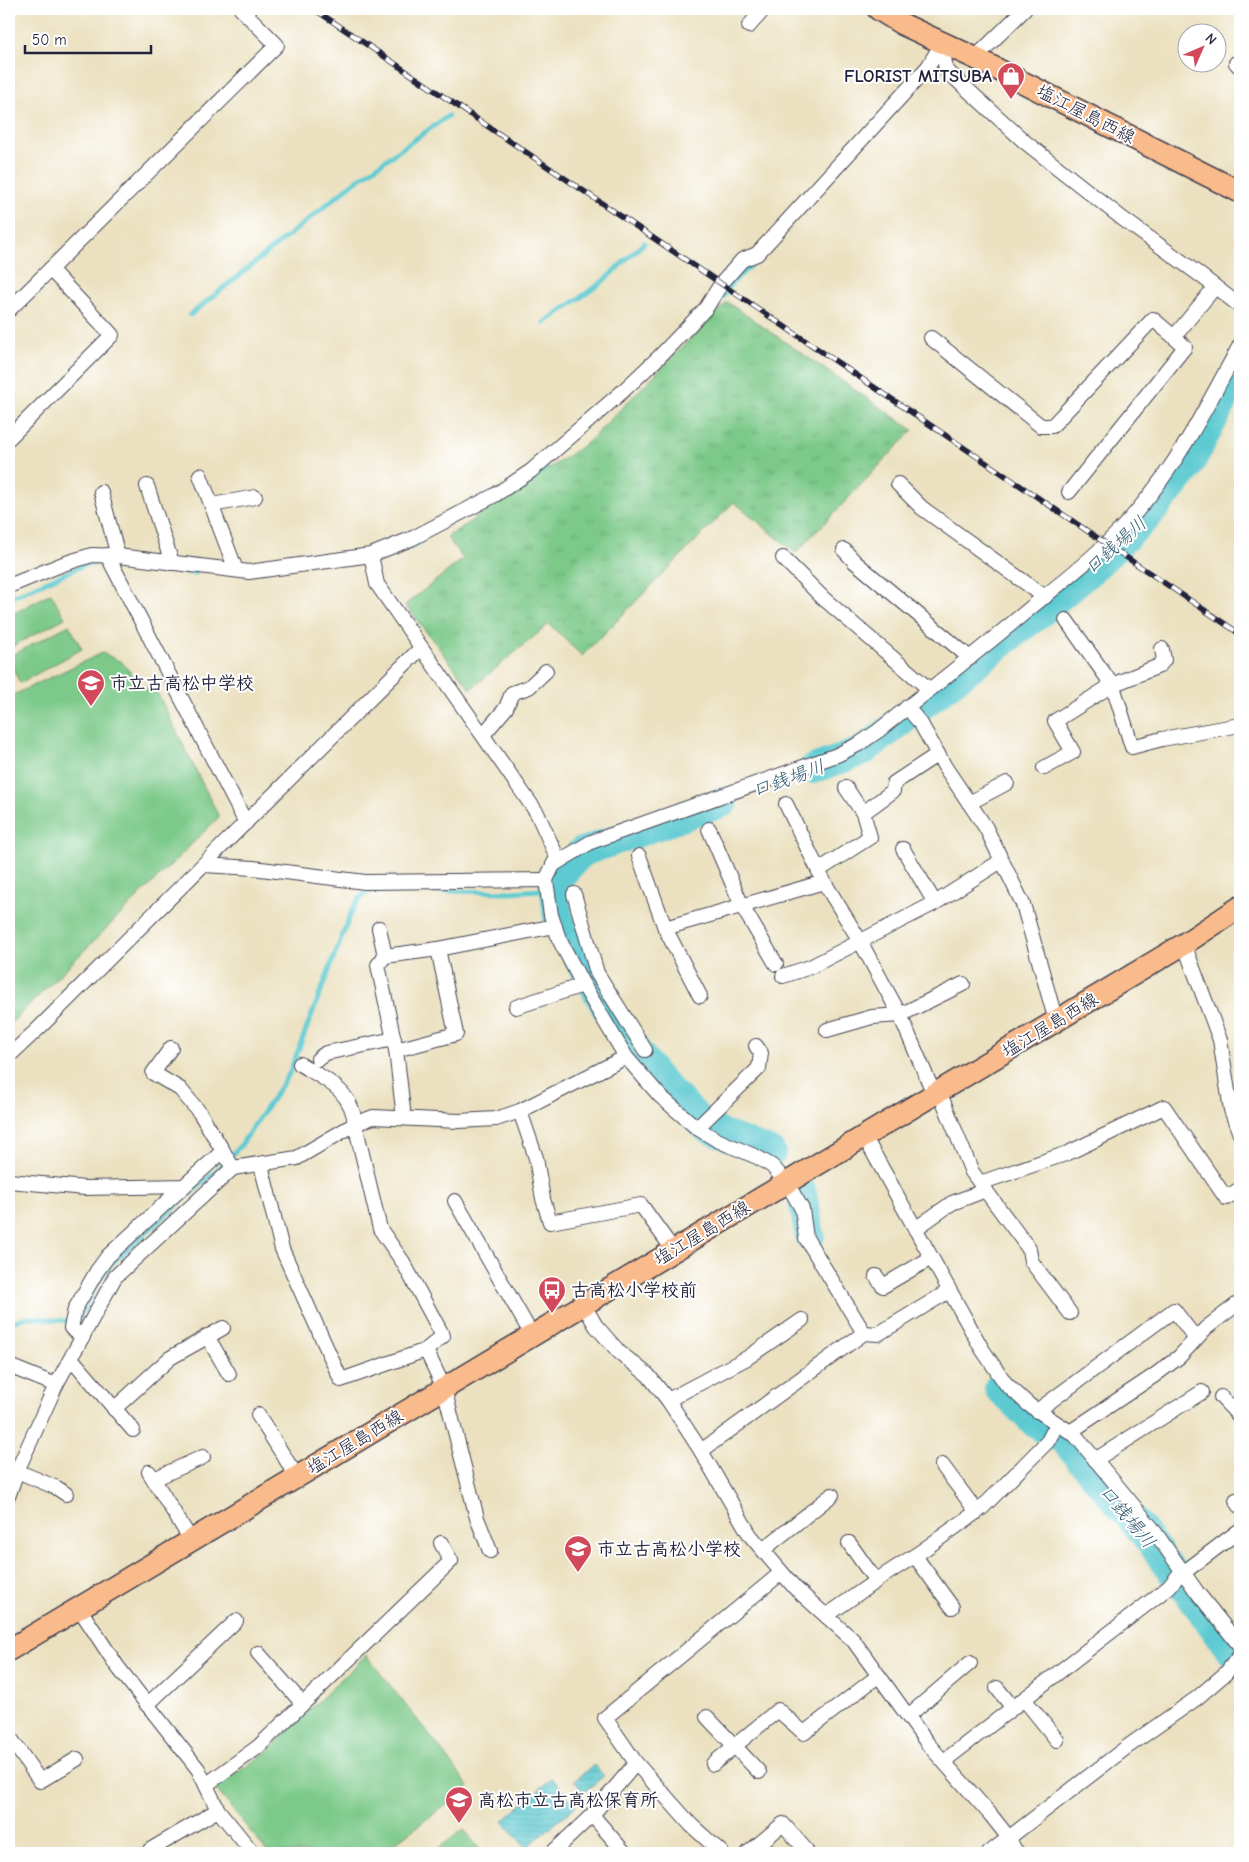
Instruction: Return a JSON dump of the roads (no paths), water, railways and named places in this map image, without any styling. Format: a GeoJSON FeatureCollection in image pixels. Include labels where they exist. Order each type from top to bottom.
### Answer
{"type":"FeatureCollection","features":[{"type":"Feature","properties":{"kind":"main road","name":"塩江屋島西線"},"geometry":{"type":"LineString","coordinates":[[878,9],[902,24],[974,58],[1240,192]]}},
{"type":"Feature","properties":{"kind":"main road","name":"塩江屋島西線"},"geometry":{"type":"LineString","coordinates":[[9,1650],[1184,944],[1240,907]]}},
{"type":"Feature","properties":{"kind":"street"},"geometry":{"type":"LineString","coordinates":[[9,310],[277,45],[241,9]]}},
{"type":"Feature","properties":{"kind":"street"},"geometry":{"type":"LineString","coordinates":[[749,26],[764,9]]}},
{"type":"Feature","properties":{"kind":"street"},"geometry":{"type":"LineString","coordinates":[[974,58],[1025,9]]}},
{"type":"Feature","properties":{"kind":"street"},"geometry":{"type":"LineString","coordinates":[[942,43],[946,70],[1025,142],[1123,219],[1240,306]]}},
{"type":"Feature","properties":{"kind":"street"},"geometry":{"type":"LineString","coordinates":[[9,586],[63,564],[92,555],[249,572],[371,556],[413,538],[495,495],[531,471],[659,358],[702,314],[721,284],[742,260],[757,254],[928,68],[942,43]]}},
{"type":"Feature","properties":{"kind":"street"},"geometry":{"type":"LineString","coordinates":[[9,438],[112,335],[50,269]]}},
{"type":"Feature","properties":{"kind":"street"},"geometry":{"type":"LineString","coordinates":[[1174,338],[1215,287]]}},
{"type":"Feature","properties":{"kind":"street"},"geometry":{"type":"LineString","coordinates":[[931,338],[1041,426],[1052,426],[1153,319],[1185,347],[1069,492]]}},
{"type":"Feature","properties":{"kind":"street"},"geometry":{"type":"LineString","coordinates":[[553,865],[591,842],[837,755],[858,744],[907,707],[970,658],[1100,550],[1138,510],[1184,447],[1240,345]]}},
{"type":"Feature","properties":{"kind":"street"},"geometry":{"type":"LineString","coordinates":[[200,475],[236,570]]}},
{"type":"Feature","properties":{"kind":"street"},"geometry":{"type":"LineString","coordinates":[[898,484],[922,508],[1045,596]]}},
{"type":"Feature","properties":{"kind":"street"},"geometry":{"type":"LineString","coordinates":[[147,486],[172,563]]}},
{"type":"Feature","properties":{"kind":"street"},"geometry":{"type":"LineString","coordinates":[[101,492],[112,556],[246,823]]}},
{"type":"Feature","properties":{"kind":"street"},"geometry":{"type":"LineString","coordinates":[[212,505],[255,497]]}},
{"type":"Feature","properties":{"kind":"street"},"geometry":{"type":"LineString","coordinates":[[844,550],[855,562],[970,658]]}},
{"type":"Feature","properties":{"kind":"street"},"geometry":{"type":"LineString","coordinates":[[371,556],[377,584],[537,813],[557,857],[547,886],[551,915],[560,940],[582,983],[626,1057],[660,1096],[702,1124],[717,1140],[764,1161],[793,1179],[802,1209],[806,1238],[864,1333]]}},
{"type":"Feature","properties":{"kind":"street"},"geometry":{"type":"LineString","coordinates":[[783,558],[823,598],[929,689]]}},
{"type":"Feature","properties":{"kind":"street"},"geometry":{"type":"LineString","coordinates":[[1066,620],[1112,685],[1132,747],[1162,739],[1240,725]]}},
{"type":"Feature","properties":{"kind":"street"},"geometry":{"type":"LineString","coordinates":[[9,1056],[421,648]]}},
{"type":"Feature","properties":{"kind":"street"},"geometry":{"type":"LineString","coordinates":[[1044,768],[1072,752],[1055,721],[1112,685],[1159,666],[1164,660],[1162,649]]}},
{"type":"Feature","properties":{"kind":"street"},"geometry":{"type":"LineString","coordinates":[[482,735],[506,708],[512,693],[529,687],[546,671]]}},
{"type":"Feature","properties":{"kind":"street"},"geometry":{"type":"LineString","coordinates":[[907,707],[921,724],[986,828],[1023,904],[1056,1021]]}},
{"type":"Feature","properties":{"kind":"street"},"geometry":{"type":"LineString","coordinates":[[862,813],[893,791],[894,783],[938,754]]}},
{"type":"Feature","properties":{"kind":"street"},"geometry":{"type":"LineString","coordinates":[[969,802],[1007,783]]}},
{"type":"Feature","properties":{"kind":"street"},"geometry":{"type":"LineString","coordinates":[[665,928],[742,906],[822,876],[870,837],[862,813],[846,788]]}},
{"type":"Feature","properties":{"kind":"street"},"geometry":{"type":"LineString","coordinates":[[786,804],[822,876],[900,1015],[972,1172],[1029,1250],[1031,1261],[1070,1313]]}},
{"type":"Feature","properties":{"kind":"street"},"geometry":{"type":"LineString","coordinates":[[709,829],[742,906],[779,970],[810,967],[935,903],[1001,861]]}},
{"type":"Feature","properties":{"kind":"street"},"geometry":{"type":"LineString","coordinates":[[903,849],[935,903]]}},
{"type":"Feature","properties":{"kind":"street"},"geometry":{"type":"LineString","coordinates":[[639,856],[665,928],[700,996]]}},
{"type":"Feature","properties":{"kind":"street"},"geometry":{"type":"LineString","coordinates":[[204,865],[253,868],[365,882],[547,886]]}},
{"type":"Feature","properties":{"kind":"street"},"geometry":{"type":"LineString","coordinates":[[574,894],[597,973],[645,1050]]}},
{"type":"Feature","properties":{"kind":"street"},"geometry":{"type":"LineString","coordinates":[[404,1118],[395,1045],[378,965],[385,956],[438,949],[555,926]]}},
{"type":"Feature","properties":{"kind":"street"},"geometry":{"type":"LineString","coordinates":[[379,928],[385,956]]}},
{"type":"Feature","properties":{"kind":"street"},"geometry":{"type":"LineString","coordinates":[[1184,944],[1220,1040],[1231,1110],[1240,1134]]}},
{"type":"Feature","properties":{"kind":"street"},"geometry":{"type":"LineString","coordinates":[[318,1059],[326,1053],[395,1045],[456,1034],[438,949]]}},
{"type":"Feature","properties":{"kind":"street"},"geometry":{"type":"LineString","coordinates":[[516,1007],[582,983],[597,973]]}},
{"type":"Feature","properties":{"kind":"street"},"geometry":{"type":"LineString","coordinates":[[827,1030],[872,1017],[900,1015],[963,984]]}},
{"type":"Feature","properties":{"kind":"street"},"geometry":{"type":"LineString","coordinates":[[702,1124],[759,1068],[761,1053],[756,1046]]}},
{"type":"Feature","properties":{"kind":"street"},"geometry":{"type":"LineString","coordinates":[[171,1048],[154,1073],[180,1089],[200,1113],[228,1159]]}},
{"type":"Feature","properties":{"kind":"street"},"geometry":{"type":"LineString","coordinates":[[83,1337],[71,1328],[73,1319],[97,1271],[108,1256],[184,1186],[228,1159],[261,1165],[298,1158],[355,1124],[373,1117],[459,1122],[496,1119],[520,1112],[626,1057]]}},
{"type":"Feature","properties":{"kind":"street"},"geometry":{"type":"LineString","coordinates":[[261,1165],[282,1249],[341,1380],[426,1350],[443,1336],[403,1262],[380,1229],[355,1124],[354,1112],[349,1100],[340,1090],[300,1064]]}},
{"type":"Feature","properties":{"kind":"street"},"geometry":{"type":"LineString","coordinates":[[915,1229],[952,1203],[983,1186],[1068,1154],[1164,1107],[1226,1198],[1240,1189]]}},
{"type":"Feature","properties":{"kind":"street"},"geometry":{"type":"LineString","coordinates":[[520,1112],[536,1158],[543,1199],[550,1222],[641,1205],[674,1251]]}},
{"type":"Feature","properties":{"kind":"street"},"geometry":{"type":"LineString","coordinates":[[864,1136],[982,1349],[1006,1384],[1037,1411],[1075,1435],[1152,1528],[1240,1646]]}},
{"type":"Feature","properties":{"kind":"street"},"geometry":{"type":"LineString","coordinates":[[9,1494],[17,1471],[56,1385],[115,1277],[228,1159]]}},
{"type":"Feature","properties":{"kind":"street"},"geometry":{"type":"LineString","coordinates":[[9,1181],[85,1188],[184,1186]]}},
{"type":"Feature","properties":{"kind":"street"},"geometry":{"type":"LineString","coordinates":[[455,1201],[532,1335]]}},
{"type":"Feature","properties":{"kind":"street"},"geometry":{"type":"LineString","coordinates":[[876,1276],[882,1286],[931,1258]]}},
{"type":"Feature","properties":{"kind":"street"},"geometry":{"type":"LineString","coordinates":[[701,1451],[864,1333],[878,1334],[949,1291]]}},
{"type":"Feature","properties":{"kind":"street"},"geometry":{"type":"LineString","coordinates":[[1070,1432],[1155,1376],[1179,1357],[1206,1328],[1240,1302]]}},
{"type":"Feature","properties":{"kind":"street"},"geometry":{"type":"LineString","coordinates":[[583,1304],[596,1326],[619,1352],[648,1375],[668,1400],[701,1451],[750,1535],[764,1549],[795,1588],[853,1640],[908,1716],[990,1814],[1018,1853]]}},
{"type":"Feature","properties":{"kind":"street"},"geometry":{"type":"LineString","coordinates":[[1037,1411],[1174,1310],[1196,1339]]}},
{"type":"Feature","properties":{"kind":"street"},"geometry":{"type":"LineString","coordinates":[[668,1400],[748,1358],[802,1320]]}},
{"type":"Feature","properties":{"kind":"street"},"geometry":{"type":"LineString","coordinates":[[114,1408],[170,1358],[222,1328]]}},
{"type":"Feature","properties":{"kind":"street"},"geometry":{"type":"LineString","coordinates":[[207,1336],[229,1374]]}},
{"type":"Feature","properties":{"kind":"street"},"geometry":{"type":"LineString","coordinates":[[426,1350],[444,1388],[477,1518],[490,1551]]}},
{"type":"Feature","properties":{"kind":"street"},"geometry":{"type":"LineString","coordinates":[[71,1358],[133,1430]]}},
{"type":"Feature","properties":{"kind":"street"},"geometry":{"type":"LineString","coordinates":[[9,1366],[56,1385]]}},
{"type":"Feature","properties":{"kind":"street"},"geometry":{"type":"LineString","coordinates":[[1095,1460],[1202,1392]]}},
{"type":"Feature","properties":{"kind":"street"},"geometry":{"type":"LineString","coordinates":[[1221,1397],[1240,1417]]}},
{"type":"Feature","properties":{"kind":"street"},"geometry":{"type":"LineString","coordinates":[[258,1415],[296,1477]]}},
{"type":"Feature","properties":{"kind":"street"},"geometry":{"type":"LineString","coordinates":[[826,1616],[977,1512],[1048,1441],[1057,1424]]}},
{"type":"Feature","properties":{"kind":"street"},"geometry":{"type":"LineString","coordinates":[[191,1540],[151,1475],[204,1457]]}},
{"type":"Feature","properties":{"kind":"street"},"geometry":{"type":"LineString","coordinates":[[942,1465],[977,1512]]}},
{"type":"Feature","properties":{"kind":"street"},"geometry":{"type":"LineString","coordinates":[[17,1471],[57,1488],[66,1494]]}},
{"type":"Feature","properties":{"kind":"street"},"geometry":{"type":"LineString","coordinates":[[764,1549],[832,1495]]}},
{"type":"Feature","properties":{"kind":"street"},"geometry":{"type":"LineString","coordinates":[[944,1761],[1169,1587],[1183,1572],[1240,1530]]}},
{"type":"Feature","properties":{"kind":"street"},"geometry":{"type":"LineString","coordinates":[[206,1784],[258,1747],[450,1561],[442,1543]]}},
{"type":"Feature","properties":{"kind":"street"},"geometry":{"type":"LineString","coordinates":[[850,1543],[876,1580]]}},
{"type":"Feature","properties":{"kind":"street"},"geometry":{"type":"LineString","coordinates":[[915,1556],[952,1607]]}},
{"type":"Feature","properties":{"kind":"street"},"geometry":{"type":"LineString","coordinates":[[722,1853],[691,1825],[636,1763],[606,1718],[781,1572]]}},
{"type":"Feature","properties":{"kind":"street"},"geometry":{"type":"LineString","coordinates":[[79,1608],[117,1666],[198,1769],[218,1810],[253,1853]]}},
{"type":"Feature","properties":{"kind":"street"},"geometry":{"type":"LineString","coordinates":[[148,1705],[236,1621]]}},
{"type":"Feature","properties":{"kind":"street"},"geometry":{"type":"LineString","coordinates":[[258,1653],[302,1703]]}},
{"type":"Feature","properties":{"kind":"street"},"geometry":{"type":"LineString","coordinates":[[989,1853],[1127,1747],[1197,1698],[1226,1673],[1240,1655]]}},
{"type":"Feature","properties":{"kind":"street"},"geometry":{"type":"LineString","coordinates":[[908,1716],[970,1663]]}},
{"type":"Feature","properties":{"kind":"street"},"geometry":{"type":"LineString","coordinates":[[713,1764],[778,1710],[804,1733],[878,1676]]}},
{"type":"Feature","properties":{"kind":"street"},"geometry":{"type":"LineString","coordinates":[[997,1688],[1013,1708]]}},
{"type":"Feature","properties":{"kind":"street"},"geometry":{"type":"LineString","coordinates":[[1024,1699],[1057,1740]]}},
{"type":"Feature","properties":{"kind":"street"},"geometry":{"type":"LineString","coordinates":[[707,1717],[759,1772]]}},
{"type":"Feature","properties":{"kind":"street"},"geometry":{"type":"LineString","coordinates":[[9,1736],[40,1781],[77,1759]]}},
{"type":"Feature","properties":{"kind":"street"},"geometry":{"type":"LineString","coordinates":[[552,1853],[592,1815],[636,1763]]}},
{"type":"Feature","properties":{"kind":"street"},"geometry":{"type":"LineString","coordinates":[[150,1850],[218,1810]]}},
{"type":"Feature","properties":{"kind":"street"},"geometry":{"type":"LineString","coordinates":[[592,1815],[625,1853]]}},
{"type":"Feature","properties":{"kind":"street"},"geometry":{"type":"LineString","coordinates":[[752,1852],[783,1824],[806,1850]]}},
{"type":"Feature","properties":{"kind":"water"},"geometry":{"type":"Polygon","coordinates":[[[594,1765],[604,1776],[584,1792],[574,1781],[594,1765]]]}},
{"type":"Feature","properties":{"kind":"water"},"geometry":{"type":"Polygon","coordinates":[[[552,1778],[576,1806],[526,1848],[503,1821],[552,1778]]]}},
{"type":"Feature","properties":{"kind":"waterway"},"geometry":{"type":"LineString","coordinates":[[190,315],[356,181],[448,116]]}},
{"type":"Feature","properties":{"kind":"waterway"},"geometry":{"type":"LineString","coordinates":[[544,323],[601,283],[644,243]]}},
{"type":"Feature","properties":{"kind":"waterway"},"geometry":{"type":"LineString","coordinates":[[714,306],[724,296],[731,284],[757,259]]}},
{"type":"Feature","properties":{"kind":"waterway","name":"口銭場川"},"geometry":{"type":"LineString","coordinates":[[813,769],[863,751],[1039,614],[1091,570],[1148,516],[1187,469],[1240,368]]}},
{"type":"Feature","properties":{"kind":"waterway"},"geometry":{"type":"LineString","coordinates":[[518,487],[532,480],[546,467]]}},
{"type":"Feature","properties":{"kind":"waterway"},"geometry":{"type":"LineString","coordinates":[[409,548],[421,541]]}},
{"type":"Feature","properties":{"kind":"waterway"},"geometry":{"type":"LineString","coordinates":[[9,598],[84,565],[97,562]]}},
{"type":"Feature","properties":{"kind":"waterway"},"geometry":{"type":"LineString","coordinates":[[120,564],[196,573]]}},
{"type":"Feature","properties":{"kind":"waterway","name":"口銭場川"},"geometry":{"type":"LineString","coordinates":[[723,802],[582,852],[554,882],[558,917],[581,963],[617,1026],[659,1080],[707,1128],[771,1153]]}},
{"type":"Feature","properties":{"kind":"waterway"},"geometry":{"type":"LineString","coordinates":[[9,1323],[27,1317],[68,1321],[80,1317],[99,1280],[111,1264],[218,1169],[241,1145],[289,1074],[351,913],[364,895],[378,890],[511,892],[555,889]]}},
{"type":"Feature","properties":{"kind":"waterway","name":"口銭場川"},"geometry":{"type":"LineString","coordinates":[[801,1190],[810,1236]]}},
{"type":"Feature","properties":{"kind":"waterway","name":"口銭場川"},"geometry":{"type":"LineString","coordinates":[[999,1388],[1035,1423],[1064,1440],[1142,1531],[1240,1662]]}},
{"type":"Feature","properties":{"kind":"railway"},"geometry":{"type":"LineString","coordinates":[[314,9],[1240,634]]}},
{"type":"Feature","properties":{"kind":"place","name":"FLORIST MITSUBA"},"geometry":{"type":"Point","coordinates":[1011,100]}},
{"type":"Feature","properties":{"kind":"place","name":"市立古高松中学校"},"geometry":{"type":"Point","coordinates":[91,707]}},
{"type":"Feature","properties":{"kind":"place","name":"古高松小学校前"},"geometry":{"type":"Point","coordinates":[552,1314]}},
{"type":"Feature","properties":{"kind":"place","name":"市立古高松小学校"},"geometry":{"type":"Point","coordinates":[578,1573]}},
{"type":"Feature","properties":{"kind":"place","name":"高松市立古高松保育所"},"geometry":{"type":"Point","coordinates":[459,1824]}}]}
